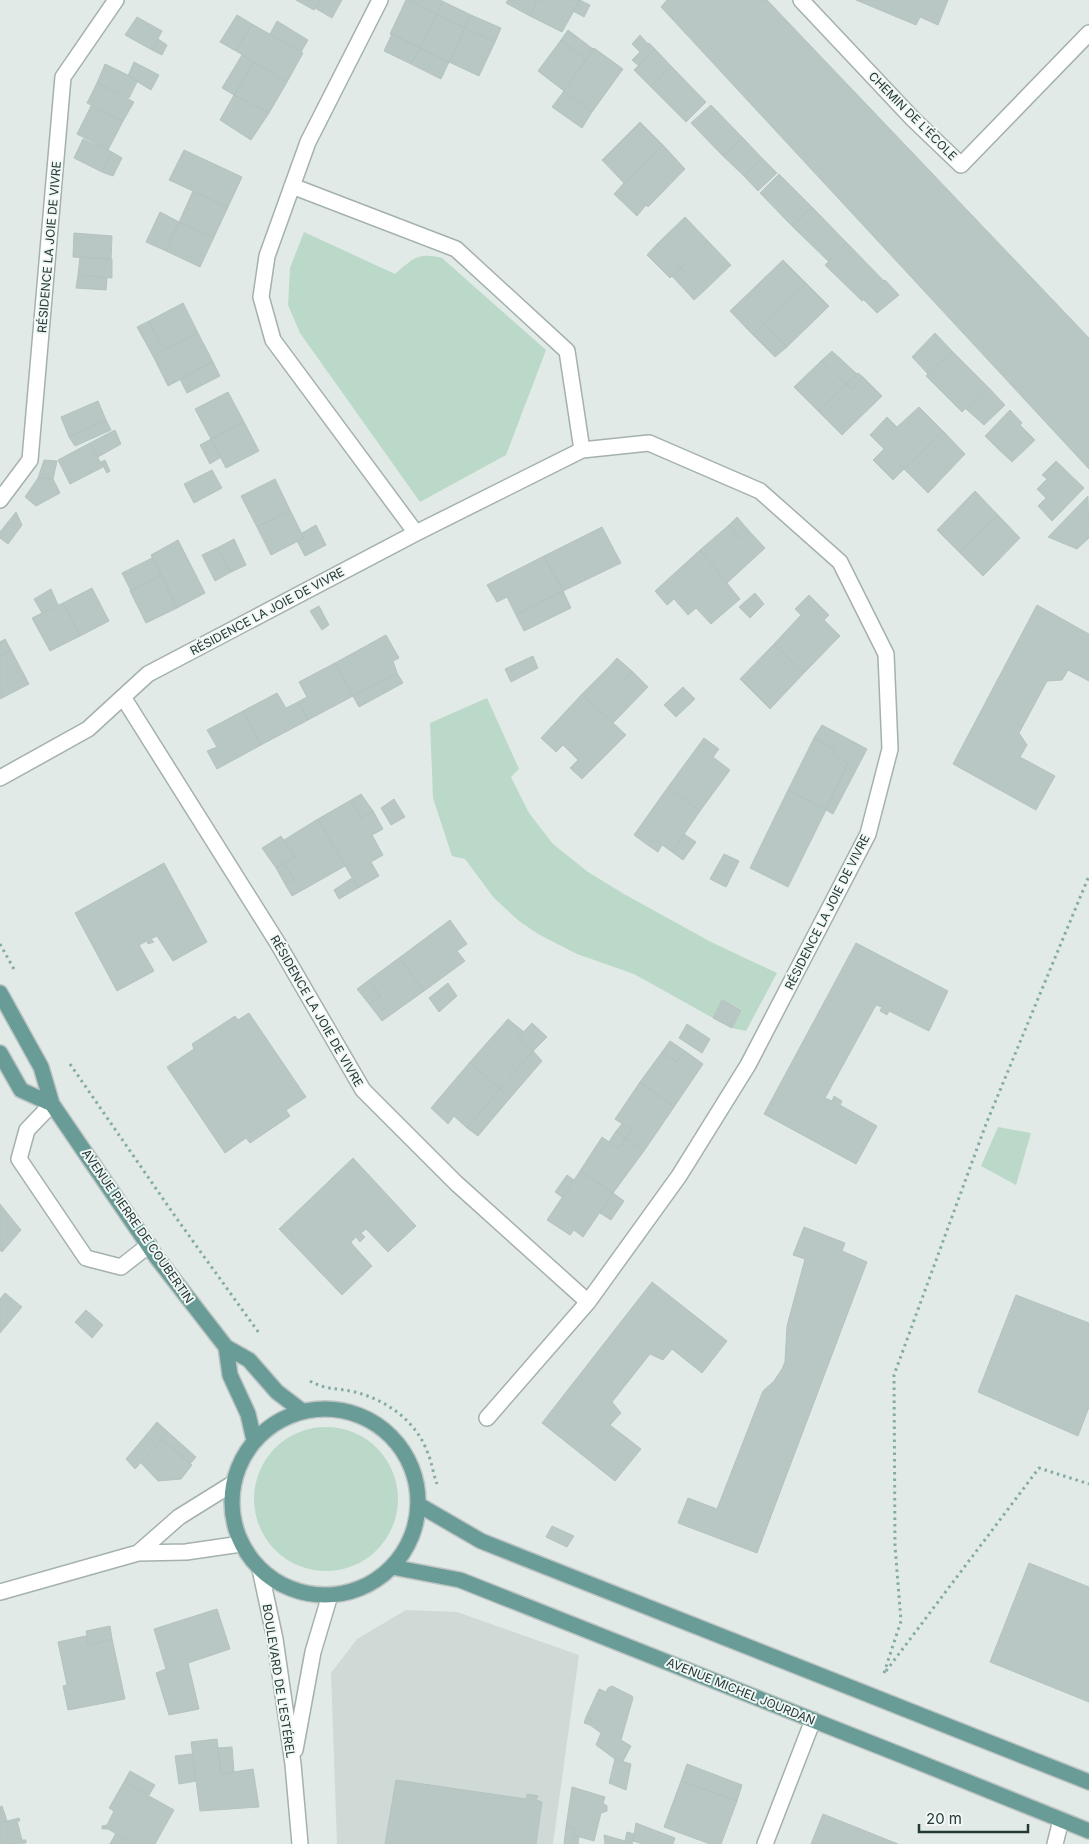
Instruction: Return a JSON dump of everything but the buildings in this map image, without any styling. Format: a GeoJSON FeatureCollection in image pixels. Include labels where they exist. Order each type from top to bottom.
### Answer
{"type":"FeatureCollection","features":[{"type":"Feature","properties":{"kind":"main road","name":"AVENUE PIERRE DE COUBERTIN"},"geometry":{"type":"LineString","coordinates":[[0,993],[41,1067],[52,1104],[149,1245],[226,1347],[249,1360],[277,1392],[302,1411]]}},
{"type":"Feature","properties":{"kind":"main road"},"geometry":{"type":"LineString","coordinates":[[0,1053],[21,1090],[52,1104]]}},
{"type":"Feature","properties":{"kind":"main road","name":"AVENUE PIERRE DE COUBERTIN"},"geometry":{"type":"LineString","coordinates":[[226,1347],[230,1375],[248,1414],[254,1440]]}},
{"type":"Feature","properties":{"kind":"main road"},"geometry":{"type":"LineString","coordinates":[[336,1408],[369,1419],[396,1440],[414,1470],[418,1505],[415,1528],[406,1549],[392,1567],[374,1582],[353,1591],[330,1595],[305,1593],[281,1585],[260,1569],[241,1544],[234,1525],[231,1504],[232,1484],[241,1461],[254,1440],[268,1427],[284,1417],[302,1411],[336,1408]]}},
{"type":"Feature","properties":{"kind":"main road"},"geometry":{"type":"LineString","coordinates":[[418,1505],[481,1541],[1089,1782]]}},
{"type":"Feature","properties":{"kind":"main road","name":"AVENUE MICHEL JOURDAN"},"geometry":{"type":"LineString","coordinates":[[392,1567],[460,1580],[1088,1830]]}},
{"type":"Feature","properties":{"kind":"street","name":"RÉSIDENCE LA JOIE DE VIVRE"},"geometry":{"type":"LineString","coordinates":[[0,500],[30,460],[63,77],[116,0]]}},
{"type":"Feature","properties":{"kind":"street"},"geometry":{"type":"LineString","coordinates":[[380,0],[308,142],[267,256],[261,298],[273,340],[416,533]]}},
{"type":"Feature","properties":{"kind":"street","name":"CHEMIN DE L'ÉCOLE"},"geometry":{"type":"LineString","coordinates":[[802,0],[913,119],[961,164],[1089,33]]}},
{"type":"Feature","properties":{"kind":"street"},"geometry":{"type":"LineString","coordinates":[[292,186],[456,250],[567,351],[582,450]]}},
{"type":"Feature","properties":{"kind":"street","name":"RÉSIDENCE LA JOIE DE VIVRE"},"geometry":{"type":"LineString","coordinates":[[0,778],[88,729],[148,674],[416,533],[582,450],[649,443],[760,491],[840,562],[886,654],[890,749],[868,834],[748,1065],[680,1176],[588,1302],[487,1418]]}},
{"type":"Feature","properties":{"kind":"street","name":"RÉSIDENCE LA JOIE DE VIVRE"},"geometry":{"type":"LineString","coordinates":[[123,697],[277,942],[363,1090],[456,1183],[588,1302]]}},
{"type":"Feature","properties":{"kind":"street"},"geometry":{"type":"LineString","coordinates":[[52,1104],[27,1130],[20,1159],[86,1258],[121,1267],[149,1245]]}},
{"type":"Feature","properties":{"kind":"street"},"geometry":{"type":"LineString","coordinates":[[138,1553],[179,1517],[232,1484]]}},
{"type":"Feature","properties":{"kind":"street"},"geometry":{"type":"LineString","coordinates":[[0,1592],[138,1553],[186,1552],[241,1544]]}},
{"type":"Feature","properties":{"kind":"street","name":"BOULEVARD DE L'ESTÉREL"},"geometry":{"type":"LineString","coordinates":[[260,1569],[275,1640],[292,1764],[300,1844]]}},
{"type":"Feature","properties":{"kind":"street","name":"BOULEVARD DE L'ESTÉREL"},"geometry":{"type":"LineString","coordinates":[[292,1764],[313,1652],[330,1595]]}},
{"type":"Feature","properties":{"kind":"street"},"geometry":{"type":"LineString","coordinates":[[765,1844],[813,1720]]}},
{"type":"Feature","properties":{"kind":"street"},"geometry":{"type":"LineString","coordinates":[[1055,1844],[1061,1820]]}},
{"type":"Feature","properties":{"kind":"path"},"geometry":{"type":"LineString","coordinates":[[1089,876],[986,1124],[894,1375],[895,1546],[901,1621],[884,1674],[1039,1468],[1089,1484]]}},
{"type":"Feature","properties":{"kind":"path"},"geometry":{"type":"LineString","coordinates":[[0,944],[18,978]]}},
{"type":"Feature","properties":{"kind":"path"},"geometry":{"type":"LineString","coordinates":[[66,1058],[176,1220],[263,1340]]}},
{"type":"Feature","properties":{"kind":"path"},"geometry":{"type":"LineString","coordinates":[[307,1379],[321,1387],[354,1392],[380,1401],[402,1415],[419,1435],[428,1451],[436,1484],[440,1488]]}},
{"type":"Feature","properties":{"kind":"shaded area"},"geometry":{"type":"Polygon","coordinates":[[[406,1610],[457,1612],[579,1655],[553,1844],[337,1844],[331,1673],[357,1639],[406,1610]]]}},
{"type":"Feature","properties":{"kind":"green space"},"geometry":{"type":"Polygon","coordinates":[[[304,232],[395,274],[406,264],[421,256],[442,258],[546,350],[506,455],[420,502],[300,333],[288,305],[290,268],[304,232]]]}},
{"type":"Feature","properties":{"kind":"green space"},"geometry":{"type":"Polygon","coordinates":[[[487,698],[519,769],[511,777],[529,813],[553,844],[588,872],[624,894],[711,942],[777,973],[746,1031],[732,1028],[741,1009],[722,1000],[713,1018],[634,974],[577,954],[538,934],[519,921],[494,898],[465,859],[452,856],[433,798],[430,723],[487,698]]]}},
{"type":"Feature","properties":{"kind":"green space"},"geometry":{"type":"Polygon","coordinates":[[[998,1127],[1031,1133],[1016,1185],[981,1166],[998,1127]]]}},
{"type":"Feature","properties":{"kind":"green space"},"geometry":{"type":"Polygon","coordinates":[[[326,1427],[354,1432],[377,1448],[393,1471],[398,1499],[393,1527],[377,1550],[354,1566],[326,1571],[298,1566],[275,1550],[259,1527],[254,1499],[259,1471],[275,1448],[298,1432],[326,1427]]]}}]}
